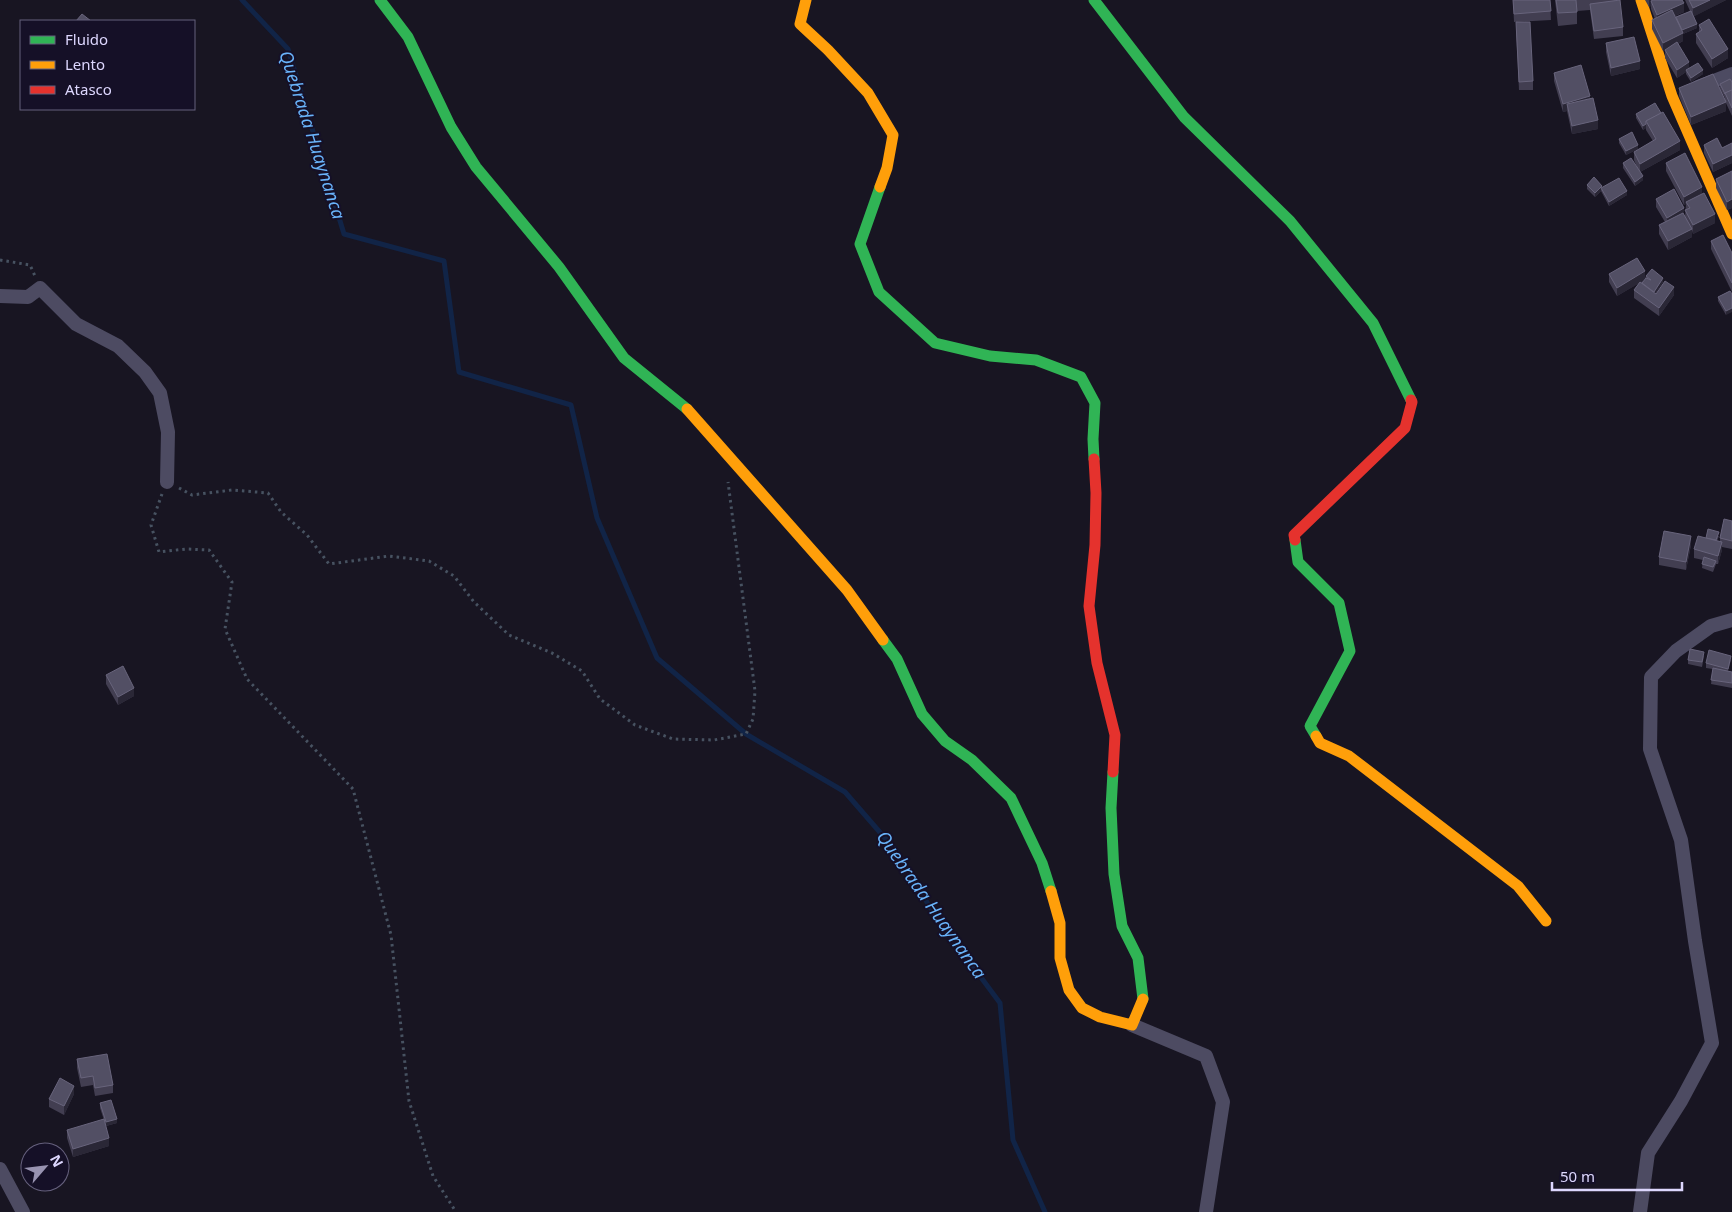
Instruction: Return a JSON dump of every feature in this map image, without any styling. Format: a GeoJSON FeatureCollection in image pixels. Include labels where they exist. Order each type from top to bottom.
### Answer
{"type":"FeatureCollection","features":[{"type":"Feature","properties":{"kind":"street"},"geometry":{"type":"LineString","coordinates":[[380,0],[408,37],[450,127],[476,167],[559,267],[624,358],[685,407],[786,519],[847,590],[897,659],[922,714],[945,741],[972,760],[1011,798],[1042,863],[1060,923],[1060,958],[1069,990],[1082,1008],[1100,1017],[1132,1025],[1206,1056],[1223,1102],[1206,1212]]}},
{"type":"Feature","properties":{"kind":"street"},"geometry":{"type":"LineString","coordinates":[[806,0],[800,24],[828,50],[868,93],[893,135],[887,168],[860,244],[879,292],[935,343],[990,356],[1036,360],[1081,376],[1095,403],[1093,439],[1096,493],[1095,536],[1089,606],[1097,662],[1115,735],[1111,808],[1114,874],[1122,926],[1138,958],[1144,998],[1132,1025]]}},
{"type":"Feature","properties":{"kind":"street"},"geometry":{"type":"LineString","coordinates":[[1094,0],[1184,117],[1290,221],[1373,323],[1412,402],[1405,428],[1294,535],[1298,562],[1339,603],[1350,651],[1310,726],[1320,743],[1349,756],[1518,886],[1546,921]]}},
{"type":"Feature","properties":{"kind":"street"},"geometry":{"type":"LineString","coordinates":[[1641,0],[1672,96],[1732,234]]}},
{"type":"Feature","properties":{"kind":"street"},"geometry":{"type":"LineString","coordinates":[[1672,96],[1732,74]]}},
{"type":"Feature","properties":{"kind":"street"},"geometry":{"type":"LineString","coordinates":[[0,296],[28,297],[40,288],[76,324],[118,346],[145,372],[160,393],[168,432],[167,482]]}},
{"type":"Feature","properties":{"kind":"street"},"geometry":{"type":"LineString","coordinates":[[1640,1212],[1648,1153],[1682,1101],[1712,1042],[1681,840],[1650,749],[1651,676],[1676,650],[1711,626],[1732,620]]}},
{"type":"Feature","properties":{"kind":"street"},"geometry":{"type":"LineString","coordinates":[[0,1170],[23,1212]]}},
{"type":"Feature","properties":{"kind":"path"},"geometry":{"type":"LineString","coordinates":[[0,260],[30,265],[40,288]]}},
{"type":"Feature","properties":{"kind":"path"},"geometry":{"type":"LineString","coordinates":[[456,1212],[434,1176],[409,1101],[391,935],[353,788],[247,679],[225,630],[232,582],[209,550],[186,549],[159,552],[150,526],[167,482],[192,494],[232,490],[268,493],[281,512],[307,535],[329,564],[389,556],[429,561],[454,576],[474,602],[509,635],[552,653],[582,671],[600,699],[635,725],[672,739],[714,740],[746,734],[753,719],[755,691],[727,478]]}},
{"type":"Feature","properties":{"kind":"building"},"geometry":{"type":"Polygon","coordinates":[[[1513,0],[1550,0],[1551,11],[1514,14],[1513,0]]]}},
{"type":"Feature","properties":{"kind":"building"},"geometry":{"type":"Polygon","coordinates":[[[1556,0],[1576,0],[1577,12],[1558,13],[1556,0]]]}},
{"type":"Feature","properties":{"kind":"building"},"geometry":{"type":"Polygon","coordinates":[[[1620,0],[1623,27],[1594,31],[1590,4],[1620,0]]]}},
{"type":"Feature","properties":{"kind":"building"},"geometry":{"type":"Polygon","coordinates":[[[1682,0],[1684,3],[1657,15],[1651,1],[1682,0]]]}},
{"type":"Feature","properties":{"kind":"building"},"geometry":{"type":"Polygon","coordinates":[[[1689,0],[1710,0],[1693,8],[1689,0]]]}},
{"type":"Feature","properties":{"kind":"building"},"geometry":{"type":"Polygon","coordinates":[[[1672,10],[1683,33],[1663,43],[1652,20],[1672,10]]]}},
{"type":"Feature","properties":{"kind":"building"},"geometry":{"type":"Polygon","coordinates":[[[1691,11],[1697,24],[1682,30],[1676,17],[1691,11]]]}},
{"type":"Feature","properties":{"kind":"building"},"geometry":{"type":"Polygon","coordinates":[[[82,14],[90,20],[77,20],[82,14]]]}},
{"type":"Feature","properties":{"kind":"building"},"geometry":{"type":"Polygon","coordinates":[[[1709,19],[1728,49],[1712,59],[1696,34],[1702,30],[1699,25],[1709,19]]]}},
{"type":"Feature","properties":{"kind":"building"},"geometry":{"type":"Polygon","coordinates":[[[1516,22],[1530,22],[1533,81],[1519,82],[1516,22]]]}},
{"type":"Feature","properties":{"kind":"building"},"geometry":{"type":"Polygon","coordinates":[[[1634,37],[1640,61],[1611,68],[1606,43],[1634,37]]]}},
{"type":"Feature","properties":{"kind":"building"},"geometry":{"type":"Polygon","coordinates":[[[1677,42],[1689,62],[1677,70],[1665,50],[1677,42]]]}},
{"type":"Feature","properties":{"kind":"building"},"geometry":{"type":"Polygon","coordinates":[[[1698,63],[1703,70],[1691,78],[1686,70],[1698,63]]]}},
{"type":"Feature","properties":{"kind":"building"},"geometry":{"type":"Polygon","coordinates":[[[1581,65],[1590,96],[1563,104],[1554,73],[1581,65]]]}},
{"type":"Feature","properties":{"kind":"building"},"geometry":{"type":"Polygon","coordinates":[[[1713,74],[1726,102],[1691,117],[1679,88],[1713,74]]]}},
{"type":"Feature","properties":{"kind":"building"},"geometry":{"type":"Polygon","coordinates":[[[1730,79],[1732,90],[1725,94],[1720,84],[1730,79]]]}},
{"type":"Feature","properties":{"kind":"building"},"geometry":{"type":"Polygon","coordinates":[[[1732,90],[1732,108],[1725,93],[1732,90]]]}},
{"type":"Feature","properties":{"kind":"building"},"geometry":{"type":"Polygon","coordinates":[[[1593,98],[1598,120],[1572,126],[1567,104],[1593,98]]]}},
{"type":"Feature","properties":{"kind":"building"},"geometry":{"type":"Polygon","coordinates":[[[1655,103],[1661,113],[1646,121],[1646,124],[1643,126],[1636,114],[1655,103]]]}},
{"type":"Feature","properties":{"kind":"building"},"geometry":{"type":"Polygon","coordinates":[[[1663,112],[1680,141],[1640,164],[1634,152],[1656,139],[1646,121],[1663,112]]]}},
{"type":"Feature","properties":{"kind":"building"},"geometry":{"type":"Polygon","coordinates":[[[1632,132],[1638,145],[1626,151],[1619,139],[1632,132]]]}},
{"type":"Feature","properties":{"kind":"building"},"geometry":{"type":"Polygon","coordinates":[[[1717,138],[1722,148],[1732,143],[1732,155],[1713,164],[1704,145],[1717,138]]]}},
{"type":"Feature","properties":{"kind":"building"},"geometry":{"type":"Polygon","coordinates":[[[1685,153],[1702,187],[1684,197],[1666,163],[1685,153]]]}},
{"type":"Feature","properties":{"kind":"building"},"geometry":{"type":"Polygon","coordinates":[[[1631,158],[1643,176],[1635,182],[1623,163],[1631,158]]]}},
{"type":"Feature","properties":{"kind":"building"},"geometry":{"type":"Polygon","coordinates":[[[1732,171],[1732,199],[1727,202],[1716,179],[1732,171]]]}},
{"type":"Feature","properties":{"kind":"building"},"geometry":{"type":"Polygon","coordinates":[[[1594,177],[1602,186],[1595,193],[1587,185],[1594,177]]]}},
{"type":"Feature","properties":{"kind":"building"},"geometry":{"type":"Polygon","coordinates":[[[1619,178],[1627,191],[1609,202],[1601,188],[1619,178]]]}},
{"type":"Feature","properties":{"kind":"building"},"geometry":{"type":"Polygon","coordinates":[[[1674,189],[1684,208],[1667,218],[1656,199],[1674,189]]]}},
{"type":"Feature","properties":{"kind":"building"},"geometry":{"type":"Polygon","coordinates":[[[1704,193],[1715,214],[1693,225],[1685,210],[1690,208],[1686,202],[1704,193]]]}},
{"type":"Feature","properties":{"kind":"building"},"geometry":{"type":"Polygon","coordinates":[[[1683,213],[1692,229],[1668,241],[1659,225],[1683,213]]]}},
{"type":"Feature","properties":{"kind":"building"},"geometry":{"type":"Polygon","coordinates":[[[1723,235],[1732,253],[1732,283],[1711,241],[1723,235]]]}},
{"type":"Feature","properties":{"kind":"building"},"geometry":{"type":"Polygon","coordinates":[[[1637,258],[1645,271],[1617,288],[1609,274],[1637,258]]]}},
{"type":"Feature","properties":{"kind":"building"},"geometry":{"type":"Polygon","coordinates":[[[1652,269],[1663,278],[1654,292],[1642,283],[1646,278],[1651,280],[1646,276],[1652,269]]]}},
{"type":"Feature","properties":{"kind":"building"},"geometry":{"type":"Polygon","coordinates":[[[1665,281],[1674,287],[1659,308],[1634,290],[1640,282],[1656,294],[1665,281]]]}},
{"type":"Feature","properties":{"kind":"building"},"geometry":{"type":"Polygon","coordinates":[[[1730,291],[1732,294],[1732,308],[1726,311],[1718,297],[1730,291]]]}},
{"type":"Feature","properties":{"kind":"building"},"geometry":{"type":"Polygon","coordinates":[[[1724,519],[1732,521],[1732,541],[1720,538],[1724,519]]]}},
{"type":"Feature","properties":{"kind":"building"},"geometry":{"type":"Polygon","coordinates":[[[1708,529],[1719,532],[1716,540],[1706,538],[1708,529]]]}},
{"type":"Feature","properties":{"kind":"building"},"geometry":{"type":"Polygon","coordinates":[[[1664,531],[1691,536],[1686,562],[1659,557],[1664,531]]]}},
{"type":"Feature","properties":{"kind":"building"},"geometry":{"type":"Polygon","coordinates":[[[1698,536],[1722,542],[1718,556],[1694,549],[1698,536]]]}},
{"type":"Feature","properties":{"kind":"building"},"geometry":{"type":"Polygon","coordinates":[[[1704,557],[1716,561],[1713,567],[1702,564],[1704,557]]]}},
{"type":"Feature","properties":{"kind":"building"},"geometry":{"type":"Polygon","coordinates":[[[1690,649],[1704,652],[1702,662],[1688,660],[1690,649]]]}},
{"type":"Feature","properties":{"kind":"building"},"geometry":{"type":"Polygon","coordinates":[[[1709,650],[1731,656],[1728,669],[1706,663],[1709,650]]]}},
{"type":"Feature","properties":{"kind":"building"},"geometry":{"type":"Polygon","coordinates":[[[123,666],[134,688],[118,697],[106,675],[123,666]]]}},
{"type":"Feature","properties":{"kind":"building"},"geometry":{"type":"Polygon","coordinates":[[[1713,668],[1732,672],[1732,683],[1711,680],[1713,668]]]}},
{"type":"Feature","properties":{"kind":"building"},"geometry":{"type":"Polygon","coordinates":[[[107,1054],[113,1085],[95,1088],[93,1076],[81,1078],[77,1059],[107,1054]]]}},
{"type":"Feature","properties":{"kind":"building"},"geometry":{"type":"Polygon","coordinates":[[[60,1078],[74,1086],[64,1106],[49,1099],[60,1078]]]}},
{"type":"Feature","properties":{"kind":"building"},"geometry":{"type":"Polygon","coordinates":[[[111,1100],[117,1119],[106,1122],[100,1103],[111,1100]]]}},
{"type":"Feature","properties":{"kind":"building"},"geometry":{"type":"Polygon","coordinates":[[[104,1119],[109,1138],[73,1149],[67,1130],[104,1119]]]}},
{"type":"Feature","properties":{"kind":"waterway","name":"Quebrada Huaynanca"},"geometry":{"type":"LineString","coordinates":[[242,0],[288,49],[344,234],[444,261],[459,372],[571,405],[597,518],[657,658],[746,734],[845,792],[897,852],[934,914],[1000,1003],[1013,1140],[1045,1212]]}},
{"type":"Feature","properties":{"kind":"traffic: fast"},"geometry":{"type":"LineString","coordinates":[[380,0],[408,37],[451,127],[476,167],[559,267],[624,358],[687,409]]}},
{"type":"Feature","properties":{"kind":"traffic: fast"},"geometry":{"type":"LineString","coordinates":[[1094,0],[1184,117],[1290,221],[1373,323],[1411,400]]}},
{"type":"Feature","properties":{"kind":"traffic: fast"},"geometry":{"type":"LineString","coordinates":[[880,187],[860,244],[879,292],[935,343],[990,356],[1036,360],[1081,377],[1095,403],[1094,459]]}},
{"type":"Feature","properties":{"kind":"traffic: fast"},"geometry":{"type":"LineString","coordinates":[[1295,540],[1298,562],[1339,603],[1350,651],[1310,726],[1316,736]]}},
{"type":"Feature","properties":{"kind":"traffic: fast"},"geometry":{"type":"LineString","coordinates":[[883,640],[897,659],[922,714],[945,741],[972,760],[1011,798],[1042,863],[1051,891]]}},
{"type":"Feature","properties":{"kind":"traffic: fast"},"geometry":{"type":"LineString","coordinates":[[1113,772],[1111,808],[1114,874],[1122,926],[1138,958],[1143,999]]}},
{"type":"Feature","properties":{"kind":"traffic: slow"},"geometry":{"type":"LineString","coordinates":[[806,0],[800,24],[828,50],[868,93],[893,135],[887,168],[880,187]]}},
{"type":"Feature","properties":{"kind":"traffic: slow"},"geometry":{"type":"LineString","coordinates":[[1641,0],[1672,96],[1732,234]]}},
{"type":"Feature","properties":{"kind":"traffic: slow"},"geometry":{"type":"LineString","coordinates":[[687,409],[847,590],[883,640]]}},
{"type":"Feature","properties":{"kind":"traffic: slow"},"geometry":{"type":"LineString","coordinates":[[1316,736],[1320,743],[1349,756],[1518,886],[1546,921]]}},
{"type":"Feature","properties":{"kind":"traffic: slow"},"geometry":{"type":"LineString","coordinates":[[1051,891],[1060,923],[1060,958],[1069,990],[1082,1008],[1100,1017],[1132,1025],[1143,999]]}},
{"type":"Feature","properties":{"kind":"traffic: jam"},"geometry":{"type":"LineString","coordinates":[[1295,540],[1294,535],[1405,428],[1411,400]]}},
{"type":"Feature","properties":{"kind":"traffic: jam"},"geometry":{"type":"LineString","coordinates":[[1094,459],[1096,493],[1095,545],[1089,606],[1097,663],[1115,735],[1113,772]]}}]}
